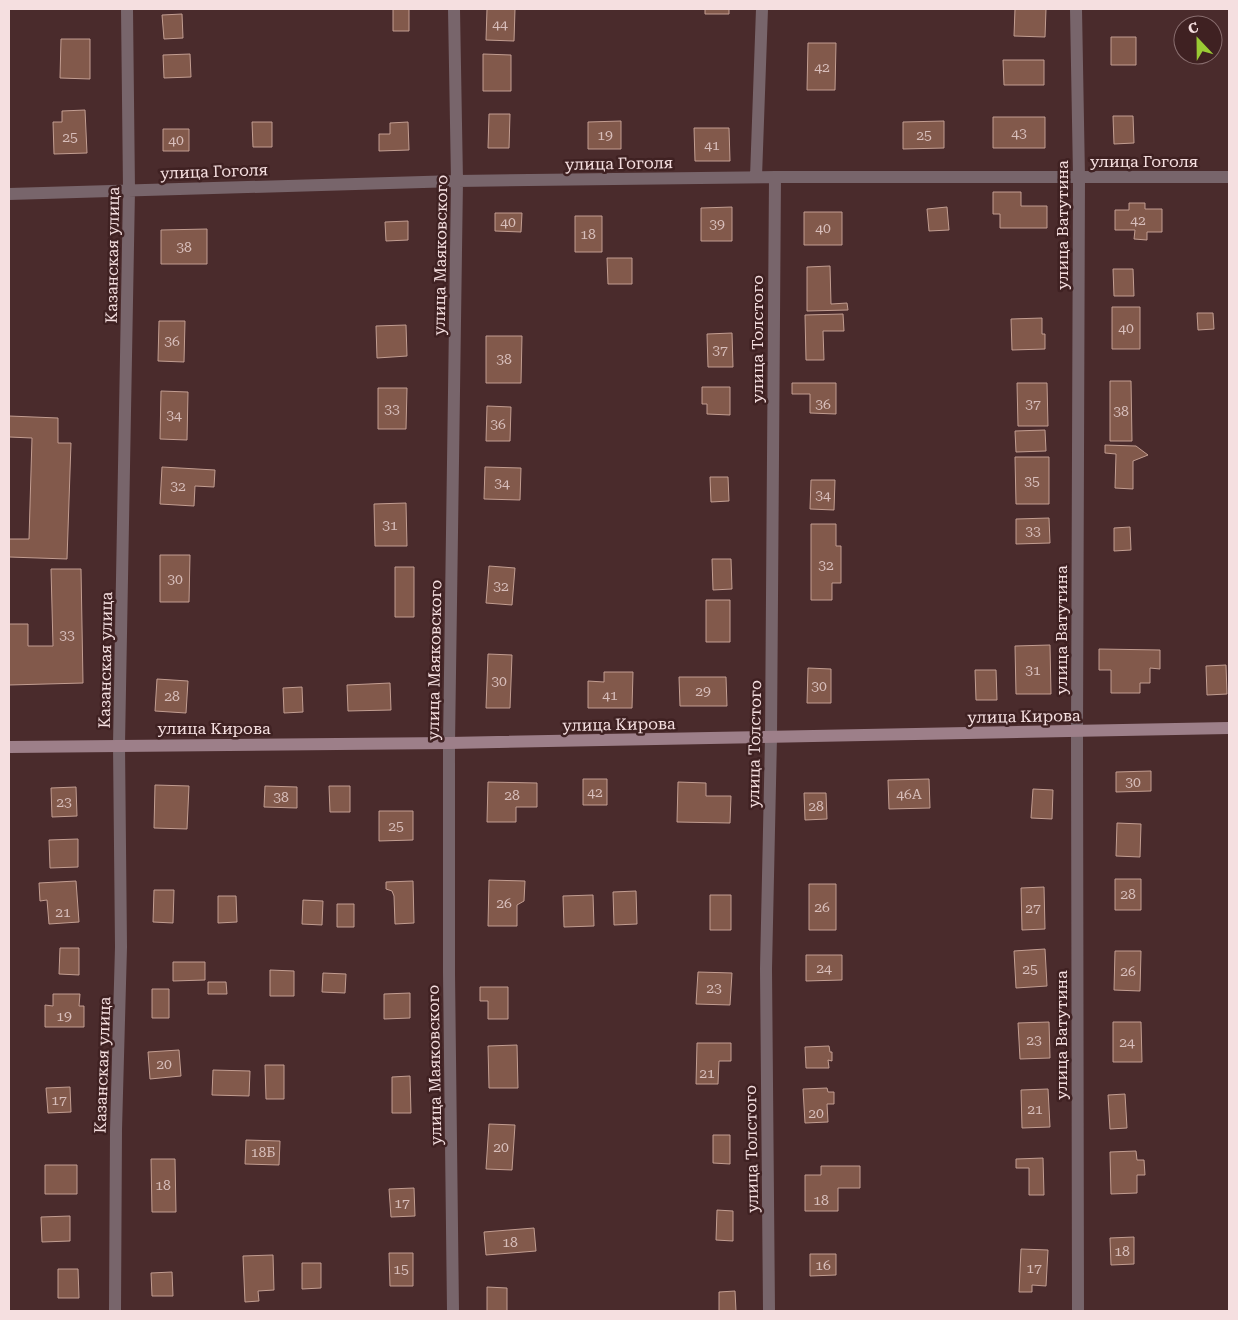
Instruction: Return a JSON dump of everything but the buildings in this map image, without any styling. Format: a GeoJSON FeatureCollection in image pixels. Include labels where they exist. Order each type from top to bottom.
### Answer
{"type":"FeatureCollection","features":[{"type":"Feature","properties":{"kind":"street","name":"Казанская улица"},"geometry":{"type":"LineString","coordinates":[[115,1311],[116,1130],[121,947],[119,745],[129,190],[127,9]]}},
{"type":"Feature","properties":{"kind":"street","name":"улица Маяковского"},"geometry":{"type":"LineString","coordinates":[[453,1311],[449,973],[449,743],[457,181],[454,9]]}},
{"type":"Feature","properties":{"kind":"street"},"geometry":{"type":"LineString","coordinates":[[756,177],[762,9]]}},
{"type":"Feature","properties":{"kind":"street","name":"улица Ватутина"},"geometry":{"type":"LineString","coordinates":[[1076,9],[1079,178],[1077,731],[1078,1311]]}},
{"type":"Feature","properties":{"kind":"street","name":"улица Гоголя"},"geometry":{"type":"LineString","coordinates":[[9,194],[457,181],[756,177],[1229,177]]}},
{"type":"Feature","properties":{"kind":"street","name":"улица Толстого"},"geometry":{"type":"LineString","coordinates":[[770,1311],[766,969],[771,738],[775,177]]}},
{"type":"Feature","properties":{"kind":"street","name":"улица Кирова"},"geometry":{"type":"LineString","coordinates":[[9,747],[771,738],[1229,728]]}}]}
